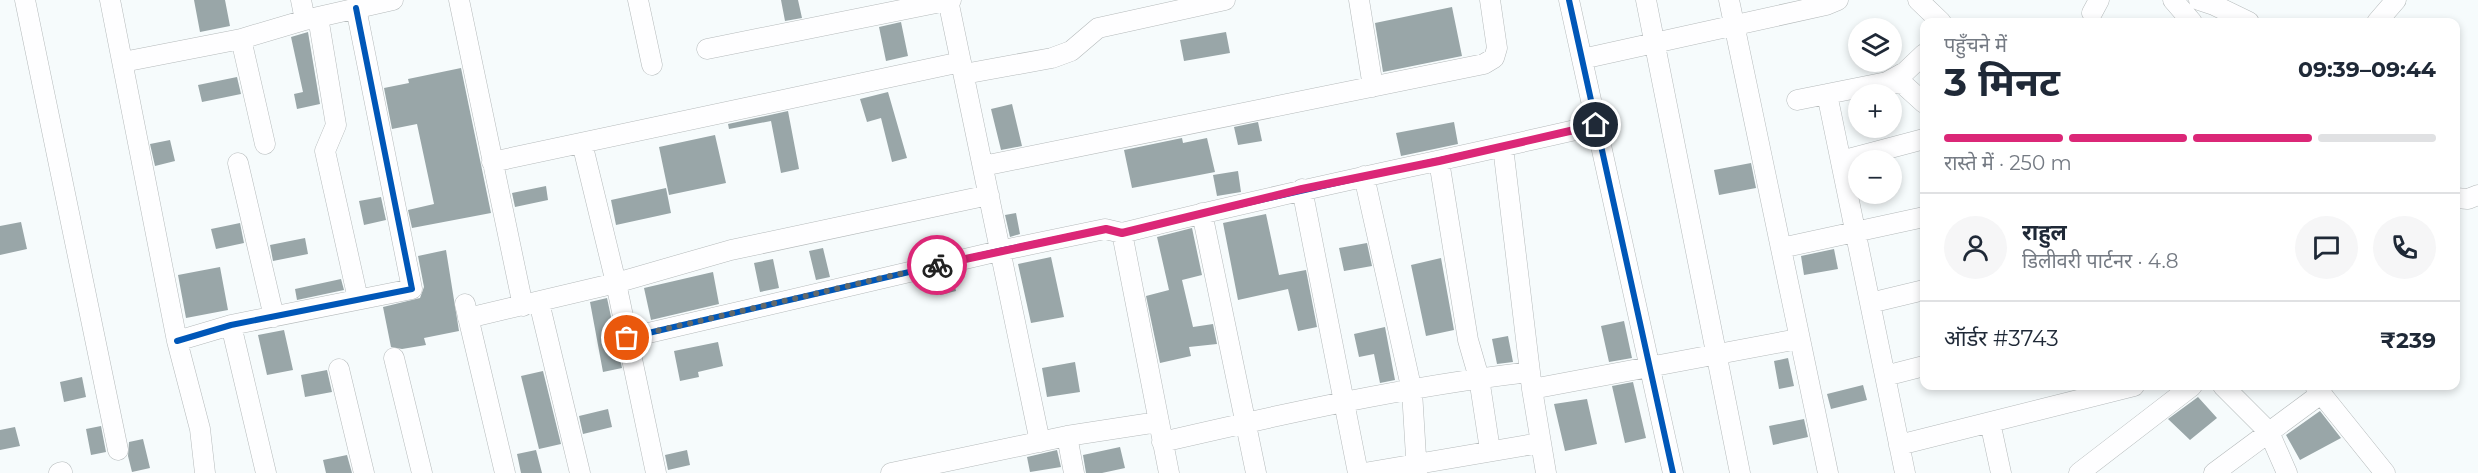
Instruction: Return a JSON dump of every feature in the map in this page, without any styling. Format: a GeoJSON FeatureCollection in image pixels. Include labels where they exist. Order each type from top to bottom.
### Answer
{"type":"FeatureCollection","features":[{"type":"Feature","properties":{"kind":"street"},"geometry":{"type":"LineString","coordinates":[[25,0],[118,450]]}},
{"type":"Feature","properties":{"kind":"street"},"geometry":{"type":"LineString","coordinates":[[110,0],[177,340],[200,429],[205,473]]}},
{"type":"Feature","properties":{"kind":"street"},"geometry":{"type":"LineString","coordinates":[[301,0],[312,19],[336,124],[325,151],[358,299]]}},
{"type":"Feature","properties":{"kind":"street"},"geometry":{"type":"LineString","coordinates":[[123,62],[241,39],[362,5],[393,0]]}},
{"type":"Feature","properties":{"kind":"street"},"geometry":{"type":"LineString","coordinates":[[459,0],[492,162],[580,473]]}},
{"type":"Feature","properties":{"kind":"street"},"geometry":{"type":"LineString","coordinates":[[638,0],[652,65]]}},
{"type":"Feature","properties":{"kind":"street"},"geometry":{"type":"LineString","coordinates":[[707,49],[949,0],[1040,442]]}},
{"type":"Feature","properties":{"kind":"street"},"geometry":{"type":"LineString","coordinates":[[492,162],[962,68],[1052,58],[1071,51],[1098,28],[1225,0]]}},
{"type":"Feature","properties":{"kind":"street"},"geometry":{"type":"LineString","coordinates":[[1359,0],[1373,87]]}},
{"type":"Feature","properties":{"kind":"street"},"geometry":{"type":"LineString","coordinates":[[983,166],[1484,64],[1494,58],[1497,48],[1490,0]]}},
{"type":"Feature","properties":{"kind":"street"},"geometry":{"type":"LineString","coordinates":[[1569,0],[1673,473]]}},
{"type":"Feature","properties":{"kind":"street"},"geometry":{"type":"LineString","coordinates":[[1646,0],[1740,473]]}},
{"type":"Feature","properties":{"kind":"street"},"geometry":{"type":"LineString","coordinates":[[1729,0],[1798,339],[1828,473]]}},
{"type":"Feature","properties":{"kind":"street"},"geometry":{"type":"LineString","coordinates":[[1582,59],[1734,27],[1826,5],[1838,0]]}},
{"type":"Feature","properties":{"kind":"street"},"geometry":{"type":"LineString","coordinates":[[1918,0],[1937,18]]}},
{"type":"Feature","properties":{"kind":"street"},"geometry":{"type":"LineString","coordinates":[[2172,0],[2188,18]]}},
{"type":"Feature","properties":{"kind":"street"},"geometry":{"type":"LineString","coordinates":[[2199,0],[2240,18]]}},
{"type":"Feature","properties":{"kind":"street"},"geometry":{"type":"LineString","coordinates":[[2380,18],[2396,0]]}},
{"type":"Feature","properties":{"kind":"street"},"geometry":{"type":"LineString","coordinates":[[177,340],[231,326],[412,289],[362,5]]}},
{"type":"Feature","properties":{"kind":"street"},"geometry":{"type":"LineString","coordinates":[[241,39],[265,144]]}},
{"type":"Feature","properties":{"kind":"street"},"geometry":{"type":"LineString","coordinates":[[1797,100],[1887,82],[1905,72],[1920,58]]}},
{"type":"Feature","properties":{"kind":"street"},"geometry":{"type":"LineString","coordinates":[[1887,82],[1904,84],[1920,100]]}},
{"type":"Feature","properties":{"kind":"street"},"geometry":{"type":"LineString","coordinates":[[1827,94],[1905,473]]}},
{"type":"Feature","properties":{"kind":"street"},"geometry":{"type":"LineString","coordinates":[[627,338],[999,251],[1106,229],[1122,233],[1302,189],[1596,125]]}},
{"type":"Feature","properties":{"kind":"street"},"geometry":{"type":"LineString","coordinates":[[1840,161],[1920,140]]}},
{"type":"Feature","properties":{"kind":"street"},"geometry":{"type":"LineString","coordinates":[[582,143],[616,284],[656,473]]}},
{"type":"Feature","properties":{"kind":"street"},"geometry":{"type":"LineString","coordinates":[[1503,147],[1531,380],[1546,473]]}},
{"type":"Feature","properties":{"kind":"street"},"geometry":{"type":"LineString","coordinates":[[1439,161],[1468,340],[1479,378],[1490,450]]}},
{"type":"Feature","properties":{"kind":"street"},"geometry":{"type":"LineString","coordinates":[[238,163],[274,317]]}},
{"type":"Feature","properties":{"kind":"street"},"geometry":{"type":"LineString","coordinates":[[1364,176],[1412,391],[1416,469]]}},
{"type":"Feature","properties":{"kind":"street"},"geometry":{"type":"LineString","coordinates":[[1302,189],[1358,473]]}},
{"type":"Feature","properties":{"kind":"street"},"geometry":{"type":"LineString","coordinates":[[505,473],[466,311],[531,304],[616,284],[731,250],[989,195]]}},
{"type":"Feature","properties":{"kind":"street"},"geometry":{"type":"LineString","coordinates":[[2460,198],[2468,199],[2478,195]]}},
{"type":"Feature","properties":{"kind":"street"},"geometry":{"type":"LineString","coordinates":[[1202,213],[1256,473]]}},
{"type":"Feature","properties":{"kind":"street"},"geometry":{"type":"LineString","coordinates":[[1781,248],[1920,218]]}},
{"type":"Feature","properties":{"kind":"street"},"geometry":{"type":"LineString","coordinates":[[1122,233],[1168,473]]}},
{"type":"Feature","properties":{"kind":"street"},"geometry":{"type":"LineString","coordinates":[[1870,303],[1920,291]]}},
{"type":"Feature","properties":{"kind":"street"},"geometry":{"type":"LineString","coordinates":[[231,326],[266,473]]}},
{"type":"Feature","properties":{"kind":"street"},"geometry":{"type":"LineString","coordinates":[[1162,442],[1245,422],[1479,378],[1531,380],[1650,367],[1798,339]]}},
{"type":"Feature","properties":{"kind":"street"},"geometry":{"type":"LineString","coordinates":[[394,358],[422,473]]}},
{"type":"Feature","properties":{"kind":"street"},"geometry":{"type":"LineString","coordinates":[[1885,376],[1920,367]]}},
{"type":"Feature","properties":{"kind":"street"},"geometry":{"type":"LineString","coordinates":[[339,369],[364,473]]}},
{"type":"Feature","properties":{"kind":"street"},"geometry":{"type":"LineString","coordinates":[[1899,445],[2118,390]]}},
{"type":"Feature","properties":{"kind":"street"},"geometry":{"type":"LineString","coordinates":[[2079,473],[2187,390]]}},
{"type":"Feature","properties":{"kind":"street"},"geometry":{"type":"LineString","coordinates":[[2227,390],[2269,432],[2287,473]]}},
{"type":"Feature","properties":{"kind":"street"},"geometry":{"type":"LineString","coordinates":[[2214,473],[2269,432],[2318,390]]}},
{"type":"Feature","properties":{"kind":"street"},"geometry":{"type":"LineString","coordinates":[[2320,390],[2385,473]]}},
{"type":"Feature","properties":{"kind":"street"},"geometry":{"type":"LineString","coordinates":[[891,473],[1067,436],[1158,422]]}},
{"type":"Feature","properties":{"kind":"street"},"geometry":{"type":"LineString","coordinates":[[1990,422],[2001,473]]}},
{"type":"Feature","properties":{"kind":"street"},"geometry":{"type":"LineString","coordinates":[[1067,436],[1074,473]]}},
{"type":"Feature","properties":{"kind":"street"},"geometry":{"type":"LineString","coordinates":[[1364,473],[1416,469],[1490,450],[1540,443]]}},
{"type":"Feature","properties":{"kind":"building"},"geometry":{"type":"Polygon","coordinates":[[[194,0],[225,0],[230,26],[200,32],[194,0]]]}},
{"type":"Feature","properties":{"kind":"building"},"geometry":{"type":"Polygon","coordinates":[[[781,0],[798,0],[802,18],[785,21],[781,0]]]}},
{"type":"Feature","properties":{"kind":"building"},"geometry":{"type":"Polygon","coordinates":[[[1452,7],[1462,56],[1383,72],[1375,23],[1452,7]]]}},
{"type":"Feature","properties":{"kind":"building"},"geometry":{"type":"Polygon","coordinates":[[[901,22],[908,56],[886,61],[879,27],[901,22]]]}},
{"type":"Feature","properties":{"kind":"building"},"geometry":{"type":"Polygon","coordinates":[[[308,32],[320,104],[297,109],[294,94],[303,92],[291,37],[308,32]]]}},
{"type":"Feature","properties":{"kind":"building"},"geometry":{"type":"Polygon","coordinates":[[[1226,32],[1230,53],[1184,61],[1180,40],[1226,32]]]}},
{"type":"Feature","properties":{"kind":"building"},"geometry":{"type":"Polygon","coordinates":[[[461,68],[491,213],[412,228],[408,210],[434,204],[417,124],[392,129],[384,88],[409,83],[408,79],[461,68]]]}},
{"type":"Feature","properties":{"kind":"building"},"geometry":{"type":"Polygon","coordinates":[[[237,77],[241,94],[202,102],[198,85],[237,77]]]}},
{"type":"Feature","properties":{"kind":"building"},"geometry":{"type":"Polygon","coordinates":[[[888,92],[907,158],[892,162],[881,118],[867,122],[860,99],[888,92]]]}},
{"type":"Feature","properties":{"kind":"building"},"geometry":{"type":"Polygon","coordinates":[[[1012,104],[1022,146],[1001,150],[991,109],[1012,104]]]}},
{"type":"Feature","properties":{"kind":"building"},"geometry":{"type":"Polygon","coordinates":[[[788,111],[799,169],[781,173],[771,121],[729,129],[728,124],[788,111]]]}},
{"type":"Feature","properties":{"kind":"building"},"geometry":{"type":"Polygon","coordinates":[[[1258,122],[1262,141],[1238,145],[1234,127],[1258,122]]]}},
{"type":"Feature","properties":{"kind":"building"},"geometry":{"type":"Polygon","coordinates":[[[1454,122],[1458,144],[1401,156],[1396,133],[1454,122]]]}},
{"type":"Feature","properties":{"kind":"building"},"geometry":{"type":"Polygon","coordinates":[[[715,135],[726,183],[669,195],[659,147],[715,135]]]}},
{"type":"Feature","properties":{"kind":"building"},"geometry":{"type":"Polygon","coordinates":[[[1182,138],[1183,143],[1207,138],[1215,172],[1132,188],[1124,150],[1182,138]]]}},
{"type":"Feature","properties":{"kind":"building"},"geometry":{"type":"Polygon","coordinates":[[[170,140],[175,161],[155,166],[150,144],[170,140]]]}},
{"type":"Feature","properties":{"kind":"building"},"geometry":{"type":"Polygon","coordinates":[[[1751,163],[1756,188],[1719,195],[1714,170],[1751,163]]]}},
{"type":"Feature","properties":{"kind":"building"},"geometry":{"type":"Polygon","coordinates":[[[1238,171],[1241,192],[1217,196],[1213,175],[1238,171]]]}},
{"type":"Feature","properties":{"kind":"building"},"geometry":{"type":"Polygon","coordinates":[[[546,186],[548,200],[515,207],[512,193],[546,186]]]}},
{"type":"Feature","properties":{"kind":"building"},"geometry":{"type":"Polygon","coordinates":[[[666,188],[671,213],[616,225],[611,200],[666,188]]]}},
{"type":"Feature","properties":{"kind":"building"},"geometry":{"type":"Polygon","coordinates":[[[381,197],[386,220],[364,225],[359,201],[381,197]]]}},
{"type":"Feature","properties":{"kind":"building"},"geometry":{"type":"Polygon","coordinates":[[[1016,213],[1020,234],[1010,237],[1005,215],[1016,213]]]}},
{"type":"Feature","properties":{"kind":"building"},"geometry":{"type":"Polygon","coordinates":[[[1266,214],[1279,275],[1306,270],[1317,327],[1298,331],[1288,289],[1238,300],[1223,223],[1266,214]]]}},
{"type":"Feature","properties":{"kind":"building"},"geometry":{"type":"Polygon","coordinates":[[[21,222],[27,249],[0,255],[0,226],[21,222]]]}},
{"type":"Feature","properties":{"kind":"building"},"geometry":{"type":"Polygon","coordinates":[[[240,223],[244,243],[216,249],[211,229],[240,223]]]}},
{"type":"Feature","properties":{"kind":"building"},"geometry":{"type":"Polygon","coordinates":[[[1192,228],[1202,275],[1182,280],[1193,327],[1213,324],[1217,344],[1189,347],[1191,356],[1160,363],[1146,296],[1169,290],[1157,237],[1192,228]]]}},
{"type":"Feature","properties":{"kind":"building"},"geometry":{"type":"Polygon","coordinates":[[[305,238],[308,254],[273,261],[270,245],[305,238]]]}},
{"type":"Feature","properties":{"kind":"building"},"geometry":{"type":"Polygon","coordinates":[[[1367,243],[1372,266],[1344,271],[1339,248],[1367,243]]]}},
{"type":"Feature","properties":{"kind":"building"},"geometry":{"type":"Polygon","coordinates":[[[823,248],[830,277],[816,280],[809,251],[823,248]]]}},
{"type":"Feature","properties":{"kind":"building"},"geometry":{"type":"Polygon","coordinates":[[[1834,249],[1838,269],[1804,275],[1801,256],[1834,249]]]}},
{"type":"Feature","properties":{"kind":"building"},"geometry":{"type":"Polygon","coordinates":[[[446,250],[459,331],[424,338],[426,345],[402,349],[391,347],[383,307],[420,298],[424,287],[418,256],[446,250]]]}},
{"type":"Feature","properties":{"kind":"building"},"geometry":{"type":"Polygon","coordinates":[[[1051,257],[1064,317],[1031,323],[1018,264],[1051,257]]]}},
{"type":"Feature","properties":{"kind":"building"},"geometry":{"type":"Polygon","coordinates":[[[1441,258],[1454,330],[1426,336],[1411,265],[1441,258]]]}},
{"type":"Feature","properties":{"kind":"building"},"geometry":{"type":"Polygon","coordinates":[[[773,259],[779,288],[760,292],[754,263],[773,259]]]}},
{"type":"Feature","properties":{"kind":"building"},"geometry":{"type":"Polygon","coordinates":[[[220,267],[228,310],[186,318],[178,275],[220,267]]]}},
{"type":"Feature","properties":{"kind":"building"},"geometry":{"type":"Polygon","coordinates":[[[713,272],[719,304],[651,320],[644,288],[713,272]]]}},
{"type":"Feature","properties":{"kind":"building"},"geometry":{"type":"Polygon","coordinates":[[[952,274],[956,291],[940,295],[937,278],[952,274]]]}},
{"type":"Feature","properties":{"kind":"building"},"geometry":{"type":"Polygon","coordinates":[[[341,279],[344,290],[297,300],[295,289],[341,279]]]}},
{"type":"Feature","properties":{"kind":"building"},"geometry":{"type":"Polygon","coordinates":[[[607,298],[622,368],[603,372],[590,302],[607,298]]]}},
{"type":"Feature","properties":{"kind":"building"},"geometry":{"type":"Polygon","coordinates":[[[1624,321],[1632,358],[1609,362],[1601,326],[1624,321]]]}},
{"type":"Feature","properties":{"kind":"building"},"geometry":{"type":"Polygon","coordinates":[[[1385,327],[1395,380],[1380,383],[1374,354],[1359,357],[1354,334],[1385,327]]]}},
{"type":"Feature","properties":{"kind":"building"},"geometry":{"type":"Polygon","coordinates":[[[284,330],[293,370],[267,375],[258,335],[284,330]]]}},
{"type":"Feature","properties":{"kind":"building"},"geometry":{"type":"Polygon","coordinates":[[[1508,336],[1513,362],[1497,364],[1492,339],[1508,336]]]}},
{"type":"Feature","properties":{"kind":"building"},"geometry":{"type":"Polygon","coordinates":[[[718,342],[723,366],[698,372],[699,377],[680,381],[674,351],[718,342]]]}},
{"type":"Feature","properties":{"kind":"building"},"geometry":{"type":"Polygon","coordinates":[[[1788,358],[1794,386],[1779,389],[1774,361],[1788,358]]]}},
{"type":"Feature","properties":{"kind":"building"},"geometry":{"type":"Polygon","coordinates":[[[1075,362],[1080,392],[1047,397],[1042,368],[1075,362]]]}},
{"type":"Feature","properties":{"kind":"building"},"geometry":{"type":"Polygon","coordinates":[[[327,370],[332,392],[305,397],[301,375],[327,370]]]}},
{"type":"Feature","properties":{"kind":"building"},"geometry":{"type":"Polygon","coordinates":[[[543,371],[561,444],[539,449],[521,376],[543,371]]]}},
{"type":"Feature","properties":{"kind":"building"},"geometry":{"type":"Polygon","coordinates":[[[82,377],[86,397],[64,402],[60,382],[82,377]]]}},
{"type":"Feature","properties":{"kind":"building"},"geometry":{"type":"Polygon","coordinates":[[[1633,382],[1646,438],[1625,443],[1612,386],[1633,382]]]}},
{"type":"Feature","properties":{"kind":"building"},"geometry":{"type":"Polygon","coordinates":[[[1863,385],[1867,400],[1831,409],[1827,394],[1863,385]]]}},
{"type":"Feature","properties":{"kind":"building"},"geometry":{"type":"Polygon","coordinates":[[[2198,397],[2217,418],[2190,440],[2168,419],[2198,397]]]}},
{"type":"Feature","properties":{"kind":"building"},"geometry":{"type":"Polygon","coordinates":[[[1587,399],[1597,444],[1565,451],[1554,404],[1587,399]]]}},
{"type":"Feature","properties":{"kind":"building"},"geometry":{"type":"Polygon","coordinates":[[[608,409],[612,427],[583,434],[579,416],[608,409]]]}},
{"type":"Feature","properties":{"kind":"building"},"geometry":{"type":"Polygon","coordinates":[[[2320,411],[2341,438],[2300,460],[2286,435],[2320,411]]]}},
{"type":"Feature","properties":{"kind":"building"},"geometry":{"type":"Polygon","coordinates":[[[1804,419],[1808,437],[1773,445],[1769,426],[1804,419]]]}},
{"type":"Feature","properties":{"kind":"building"},"geometry":{"type":"Polygon","coordinates":[[[101,426],[106,452],[91,455],[86,429],[101,426]]]}},
{"type":"Feature","properties":{"kind":"building"},"geometry":{"type":"Polygon","coordinates":[[[15,427],[20,446],[0,450],[0,430],[15,427]]]}},
{"type":"Feature","properties":{"kind":"building"},"geometry":{"type":"Polygon","coordinates":[[[143,439],[150,468],[132,472],[128,456],[129,442],[143,439]]]}},
{"type":"Feature","properties":{"kind":"building"},"geometry":{"type":"Polygon","coordinates":[[[1120,447],[1125,468],[1102,473],[1086,473],[1083,455],[1120,447]]]}},
{"type":"Feature","properties":{"kind":"building"},"geometry":{"type":"Polygon","coordinates":[[[536,450],[542,473],[521,473],[517,454],[536,450]]]}},
{"type":"Feature","properties":{"kind":"building"},"geometry":{"type":"Polygon","coordinates":[[[687,450],[690,465],[668,470],[665,455],[687,450]]]}},
{"type":"Feature","properties":{"kind":"building"},"geometry":{"type":"Polygon","coordinates":[[[1057,450],[1061,467],[1030,472],[1027,457],[1057,450]]]}},
{"type":"Feature","properties":{"kind":"building"},"geometry":{"type":"Polygon","coordinates":[[[347,455],[352,473],[326,473],[323,460],[347,455]]]}},
{"type":"Feature","properties":{"kind":"cycle path"},"geometry":{"type":"LineString","coordinates":[[1569,0],[1673,473]]}},
{"type":"Feature","properties":{"kind":"cycle path"},"geometry":{"type":"LineString","coordinates":[[177,341],[231,325],[412,289],[356,8]]}},
{"type":"Feature","properties":{"kind":"cycle path"},"geometry":{"type":"LineString","coordinates":[[627,338],[999,251],[1105,229],[1122,233],[1241,204],[1597,125]]}},
{"type":"Feature","properties":{"kind":"way so far"},"geometry":{"type":"LineString","coordinates":[[627,338],[937,265]]}},
{"type":"Feature","properties":{"kind":"route"},"geometry":{"type":"LineString","coordinates":[[937,265],[1106,229],[1122,233],[1302,189],[1596,125]]}}]}
